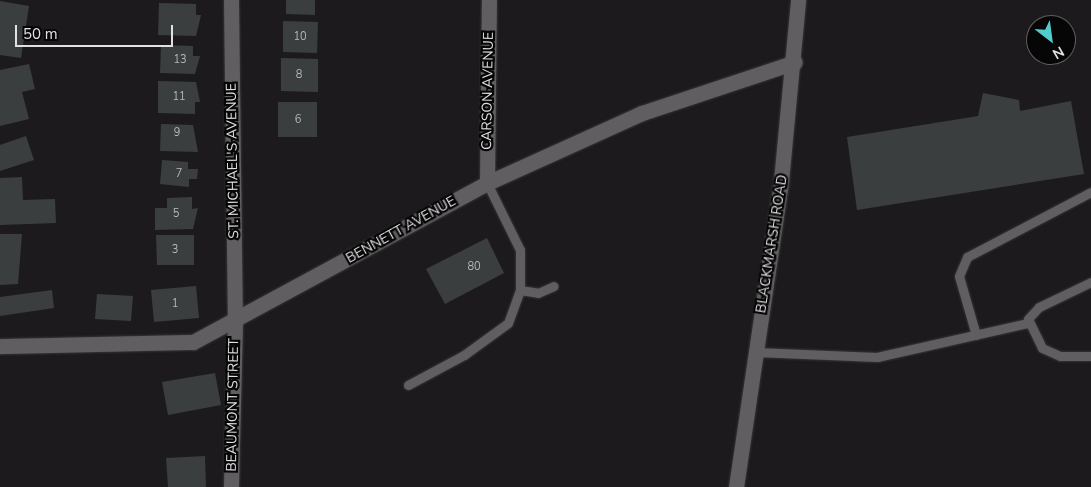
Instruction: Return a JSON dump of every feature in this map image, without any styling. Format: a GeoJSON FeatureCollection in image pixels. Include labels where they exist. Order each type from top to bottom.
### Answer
{"type":"FeatureCollection","features":[{"type":"Feature","properties":{"kind":"street","name":"ST. MICHAEL'S AVENUE"},"geometry":{"type":"LineString","coordinates":[[231,0],[236,322]]}},
{"type":"Feature","properties":{"kind":"street","name":"CARSON AVENUE"},"geometry":{"type":"LineString","coordinates":[[487,182],[489,0]]}},
{"type":"Feature","properties":{"kind":"street","name":"BLACKMARSH ROAD"},"geometry":{"type":"LineString","coordinates":[[736,487],[795,62],[798,0]]}},
{"type":"Feature","properties":{"kind":"street","name":"BENNETT AVENUE"},"geometry":{"type":"LineString","coordinates":[[0,346],[193,342],[236,322],[487,182],[642,113],[795,62]]}},
{"type":"Feature","properties":{"kind":"street","name":"BEAUMONT STREET"},"geometry":{"type":"LineString","coordinates":[[231,487],[236,322]]}},
{"type":"Feature","properties":{"kind":"lane"},"geometry":{"type":"LineString","coordinates":[[408,385],[464,355],[508,323],[520,290],[520,250],[487,182]]}},
{"type":"Feature","properties":{"kind":"lane"},"geometry":{"type":"LineString","coordinates":[[976,335],[959,276],[967,257],[1091,192]]}},
{"type":"Feature","properties":{"kind":"lane"},"geometry":{"type":"LineString","coordinates":[[755,352],[859,359],[976,335],[1028,323],[1039,307],[1091,282]]}},
{"type":"Feature","properties":{"kind":"lane"},"geometry":{"type":"LineString","coordinates":[[520,290],[538,293],[554,286]]}},
{"type":"Feature","properties":{"kind":"lane"},"geometry":{"type":"LineString","coordinates":[[1028,323],[1037,343],[1051,353],[1091,356]]}},
{"type":"Feature","properties":{"kind":"building"},"geometry":{"type":"Polygon","coordinates":[[[286,0],[315,0],[315,15],[286,14],[286,0]]]}},
{"type":"Feature","properties":{"kind":"building"},"geometry":{"type":"Polygon","coordinates":[[[0,1],[29,6],[21,58],[0,55],[0,1]]]}},
{"type":"Feature","properties":{"kind":"building"},"geometry":{"type":"Polygon","coordinates":[[[159,3],[196,4],[196,15],[201,15],[196,36],[158,35],[159,3]]]}},
{"type":"Feature","properties":{"kind":"building"},"geometry":{"type":"Polygon","coordinates":[[[283,21],[318,22],[317,53],[283,52],[283,21]]]}},
{"type":"Feature","properties":{"kind":"building"},"geometry":{"type":"Polygon","coordinates":[[[161,45],[193,46],[193,56],[200,56],[195,74],[160,73],[161,45]]]}},
{"type":"Feature","properties":{"kind":"building"},"geometry":{"type":"Polygon","coordinates":[[[281,58],[318,59],[318,92],[281,91],[281,58]]]}},
{"type":"Feature","properties":{"kind":"building"},"geometry":{"type":"Polygon","coordinates":[[[29,64],[35,89],[22,92],[29,119],[0,126],[0,70],[29,64]]]}},
{"type":"Feature","properties":{"kind":"building"},"geometry":{"type":"Polygon","coordinates":[[[158,81],[196,82],[200,102],[195,102],[195,114],[158,113],[158,81]]]}},
{"type":"Feature","properties":{"kind":"building"},"geometry":{"type":"Polygon","coordinates":[[[983,93],[1019,100],[1020,111],[1071,101],[1084,174],[857,210],[847,137],[978,116],[983,93]]]}},
{"type":"Feature","properties":{"kind":"building"},"geometry":{"type":"Polygon","coordinates":[[[278,102],[317,102],[317,137],[278,137],[278,102]]]}},
{"type":"Feature","properties":{"kind":"building"},"geometry":{"type":"Polygon","coordinates":[[[161,124],[193,125],[198,152],[160,151],[161,124]]]}},
{"type":"Feature","properties":{"kind":"building"},"geometry":{"type":"Polygon","coordinates":[[[26,136],[34,160],[0,171],[0,145],[26,136]]]}},
{"type":"Feature","properties":{"kind":"building"},"geometry":{"type":"Polygon","coordinates":[[[162,160],[188,162],[188,169],[198,169],[197,179],[189,179],[189,187],[160,184],[162,160]]]}},
{"type":"Feature","properties":{"kind":"building"},"geometry":{"type":"Polygon","coordinates":[[[22,177],[23,200],[55,199],[56,223],[0,225],[0,178],[22,177]]]}},
{"type":"Feature","properties":{"kind":"building"},"geometry":{"type":"Polygon","coordinates":[[[192,197],[192,209],[198,208],[193,229],[155,230],[155,208],[167,208],[167,198],[192,197]]]}},
{"type":"Feature","properties":{"kind":"building"},"geometry":{"type":"Polygon","coordinates":[[[0,234],[22,234],[18,284],[0,285],[0,234]]]}},
{"type":"Feature","properties":{"kind":"building"},"geometry":{"type":"Polygon","coordinates":[[[156,235],[194,235],[194,265],[157,265],[156,235]]]}},
{"type":"Feature","properties":{"kind":"building"},"geometry":{"type":"Polygon","coordinates":[[[487,238],[504,273],[445,304],[426,269],[487,238]]]}},
{"type":"Feature","properties":{"kind":"building"},"geometry":{"type":"Polygon","coordinates":[[[196,286],[199,318],[154,322],[151,290],[196,286]]]}},
{"type":"Feature","properties":{"kind":"building"},"geometry":{"type":"Polygon","coordinates":[[[52,290],[54,308],[0,316],[0,297],[52,290]]]}},
{"type":"Feature","properties":{"kind":"building"},"geometry":{"type":"Polygon","coordinates":[[[97,294],[133,296],[131,321],[95,319],[97,294]]]}},
{"type":"Feature","properties":{"kind":"building"},"geometry":{"type":"Polygon","coordinates":[[[215,373],[221,405],[168,415],[162,382],[215,373]]]}},
{"type":"Feature","properties":{"kind":"building"},"geometry":{"type":"Polygon","coordinates":[[[205,456],[206,487],[168,487],[166,458],[205,456]]]}}]}
